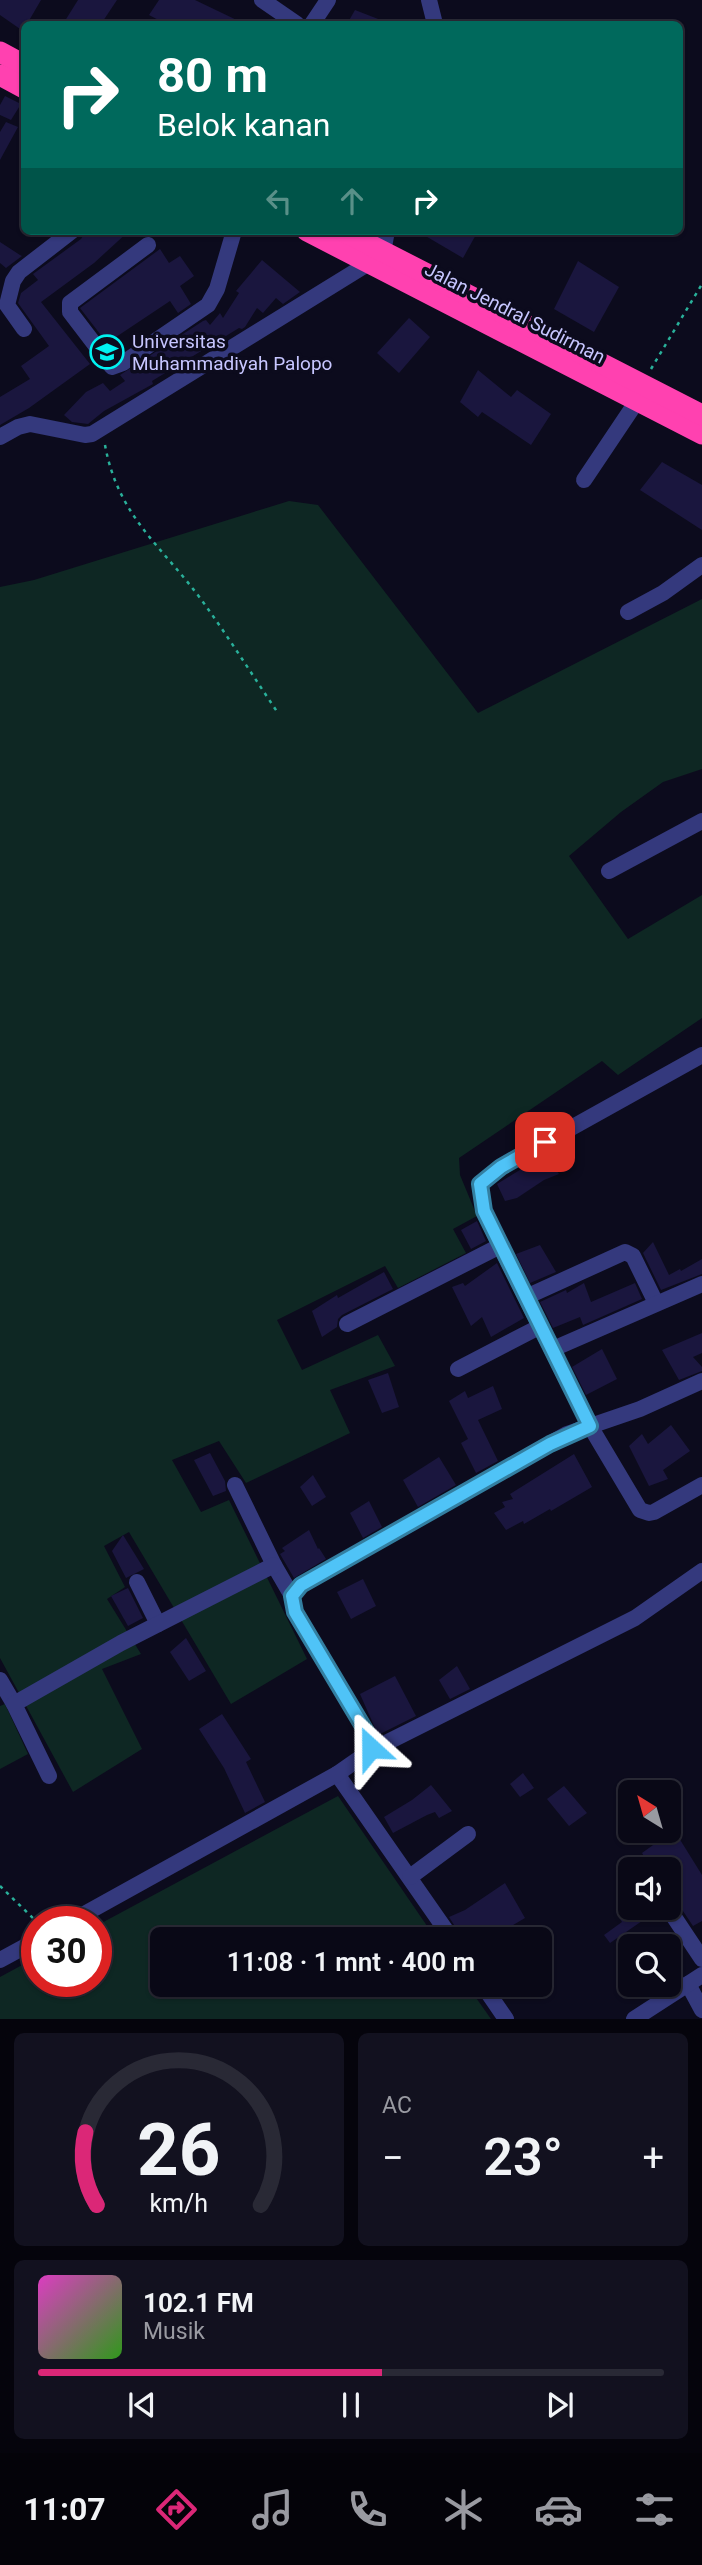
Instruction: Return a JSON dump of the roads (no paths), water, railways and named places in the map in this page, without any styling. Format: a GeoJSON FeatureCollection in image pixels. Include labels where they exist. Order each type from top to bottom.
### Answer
{"type":"FeatureCollection","features":[{"type":"Feature","properties":{"kind":"highway"},"geometry":{"type":"LineString","coordinates":[[0,52],[21,63]]}},
{"type":"Feature","properties":{"kind":"highway"},"geometry":{"type":"LineString","coordinates":[[0,75],[21,86]]}},
{"type":"Feature","properties":{"kind":"highway","name":"Jalan Jendral Sudirman"},"geometry":{"type":"LineString","coordinates":[[323,235],[380,249]]}},
{"type":"Feature","properties":{"kind":"highway","name":"Jalan Jendral Sudirman"},"geometry":{"type":"LineString","coordinates":[[351,235],[640,393],[702,435]]}},
{"type":"Feature","properties":{"kind":"highway","name":"Jalan Jendral Sudirman"},"geometry":{"type":"LineString","coordinates":[[640,393],[702,415]]}},
{"type":"Feature","properties":{"kind":"street"},"geometry":{"type":"LineString","coordinates":[[262,0],[293,21]]}},
{"type":"Feature","properties":{"kind":"street"},"geometry":{"type":"LineString","coordinates":[[314,21],[328,0]]}},
{"type":"Feature","properties":{"kind":"street"},"geometry":{"type":"LineString","coordinates":[[429,0],[434,21]]}},
{"type":"Feature","properties":{"kind":"street"},"geometry":{"type":"LineString","coordinates":[[24,329],[8,305],[13,281],[19,272],[67,235]]}},
{"type":"Feature","properties":{"kind":"street"},"geometry":{"type":"LineString","coordinates":[[148,245],[68,307],[112,367],[123,363],[208,305],[217,289],[233,235]]}},
{"type":"Feature","properties":{"kind":"street"},"geometry":{"type":"LineString","coordinates":[[0,437],[24,424],[85,435],[102,428],[380,249]]}},
{"type":"Feature","properties":{"kind":"street"},"geometry":{"type":"LineString","coordinates":[[584,481],[640,393]]}},
{"type":"Feature","properties":{"kind":"street"},"geometry":{"type":"LineString","coordinates":[[628,612],[663,593],[702,565]]}},
{"type":"Feature","properties":{"kind":"street"},"geometry":{"type":"LineString","coordinates":[[609,871],[702,821]]}},
{"type":"Feature","properties":{"kind":"street"},"geometry":{"type":"LineString","coordinates":[[702,1055],[501,1167],[480,1184],[484,1211],[500,1246],[621,1482],[644,1512],[649,1513],[702,1485]]}},
{"type":"Feature","properties":{"kind":"street"},"geometry":{"type":"LineString","coordinates":[[347,1324],[500,1246]]}},
{"type":"Feature","properties":{"kind":"street"},"geometry":{"type":"LineString","coordinates":[[526,1297],[629,1252],[656,1303]]}},
{"type":"Feature","properties":{"kind":"street"},"geometry":{"type":"LineString","coordinates":[[553,1349],[702,1284]]}},
{"type":"Feature","properties":{"kind":"street"},"geometry":{"type":"LineString","coordinates":[[458,1369],[541,1326]]}},
{"type":"Feature","properties":{"kind":"street"},"geometry":{"type":"LineString","coordinates":[[292,1596],[301,1585],[567,1434],[640,1409],[702,1381]]}},
{"type":"Feature","properties":{"kind":"street"},"geometry":{"type":"LineString","coordinates":[[235,1485],[292,1596],[295,1612],[367,1733],[370,1751]]}},
{"type":"Feature","properties":{"kind":"street"},"geometry":{"type":"LineString","coordinates":[[14,1704],[158,1624],[274,1565]]}},
{"type":"Feature","properties":{"kind":"street"},"geometry":{"type":"LineString","coordinates":[[99,1906],[337,1774],[370,1751],[635,1618],[702,1571]]}},
{"type":"Feature","properties":{"kind":"street"},"geometry":{"type":"LineString","coordinates":[[137,1582],[158,1624]]}},
{"type":"Feature","properties":{"kind":"street"},"geometry":{"type":"LineString","coordinates":[[0,1680],[49,1776]]}},
{"type":"Feature","properties":{"kind":"street"},"geometry":{"type":"LineString","coordinates":[[337,1774],[444,1927]]}},
{"type":"Feature","properties":{"kind":"street"},"geometry":{"type":"LineString","coordinates":[[410,1877],[468,1834]]}},
{"type":"Feature","properties":{"kind":"street"},"geometry":{"type":"LineString","coordinates":[[676,1920],[702,1959]]}},
{"type":"Feature","properties":{"kind":"street"},"geometry":{"type":"LineString","coordinates":[[0,1961],[21,1949]]}},
{"type":"Feature","properties":{"kind":"street"},"geometry":{"type":"LineString","coordinates":[[634,2019],[695,1980],[702,2010]]}},
{"type":"Feature","properties":{"kind":"street"},"geometry":{"type":"LineString","coordinates":[[491,1997],[506,2019]]}},
{"type":"Feature","properties":{"kind":"place","name":"Universitas Muhammadiyah Palopo"},"geometry":{"type":"Point","coordinates":[107,352]}}]}
